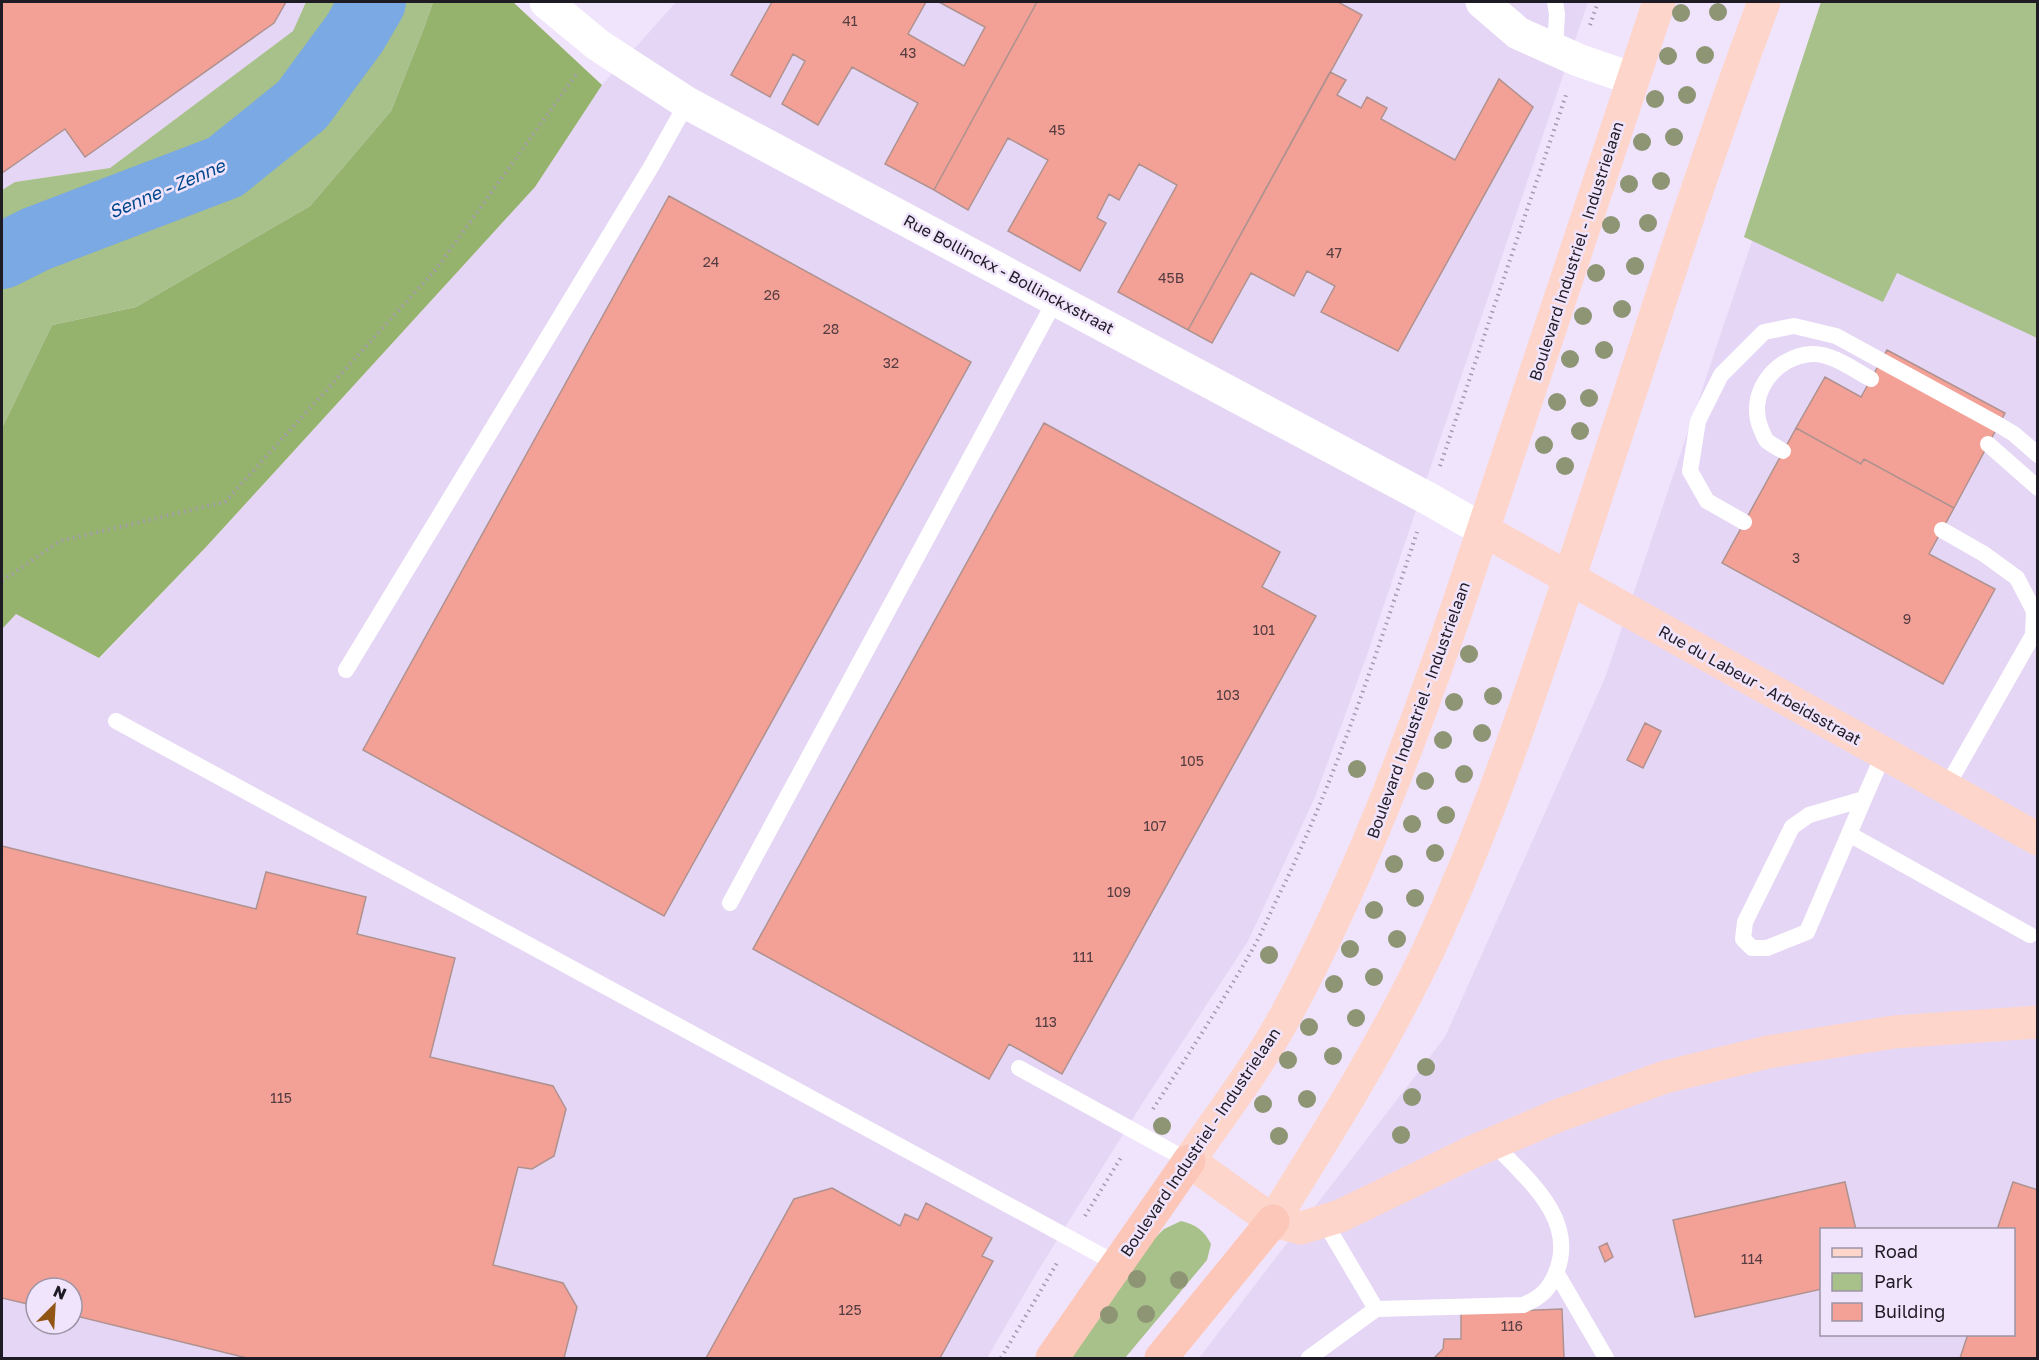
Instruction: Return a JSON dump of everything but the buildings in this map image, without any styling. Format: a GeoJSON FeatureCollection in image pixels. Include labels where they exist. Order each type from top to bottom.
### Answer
{"type":"FeatureCollection","features":[{"type":"Feature","properties":{"kind":"highway","name":"Boulevard Industriel - Industrielaan"},"geometry":{"type":"LineString","coordinates":[[1052,1359],[1189,1161]]}},
{"type":"Feature","properties":{"kind":"highway"},"geometry":{"type":"LineString","coordinates":[[1161,1359],[1273,1221]]}},
{"type":"Feature","properties":{"kind":"main road","name":"Boulevard Industriel - Industrielaan"},"geometry":{"type":"LineString","coordinates":[[1189,1161],[1249,1075],[1286,1015],[1341,905],[1384,809],[1424,703],[1483,530],[1659,2]]}},
{"type":"Feature","properties":{"kind":"main road"},"geometry":{"type":"LineString","coordinates":[[1273,1221],[1372,1060],[1428,951],[1473,849],[1505,766],[1569,579],[1717,128],[1764,2]]}},
{"type":"Feature","properties":{"kind":"main road","name":"Rue du Labeur - Arbeidsstraat"},"geometry":{"type":"LineString","coordinates":[[1483,530],[2037,837]]}},
{"type":"Feature","properties":{"kind":"main road"},"geometry":{"type":"LineString","coordinates":[[1189,1161],[1273,1221],[1301,1228],[1340,1216],[1493,1143],[1557,1116],[1665,1077],[1768,1052],[1894,1032],[2037,1022]]}},
{"type":"Feature","properties":{"kind":"street","name":"Rue Bollinckx - Bollinckxstraat"},"geometry":{"type":"LineString","coordinates":[[546,2],[598,45],[687,103],[1483,530]]}},
{"type":"Feature","properties":{"kind":"street"},"geometry":{"type":"LineString","coordinates":[[1482,2],[1518,33],[1567,55],[1633,79]]}},
{"type":"Feature","properties":{"kind":"lane"},"geometry":{"type":"LineString","coordinates":[[1555,2],[1567,55]]}},
{"type":"Feature","properties":{"kind":"lane"},"geometry":{"type":"LineString","coordinates":[[346,669],[651,167],[687,103]]}},
{"type":"Feature","properties":{"kind":"lane"},"geometry":{"type":"LineString","coordinates":[[730,903],[1056,299]]}},
{"type":"Feature","properties":{"kind":"lane"},"geometry":{"type":"LineString","coordinates":[[1744,522],[1707,501],[1690,471],[1698,421],[1721,375],[1764,332],[1794,326],[1836,336],[1999,425],[2014,434],[2037,455]]}},
{"type":"Feature","properties":{"kind":"lane"},"geometry":{"type":"LineString","coordinates":[[1783,451],[1766,440],[1757,420],[1757,395],[1770,373],[1792,358],[1812,354],[1827,356],[1871,380]]}},
{"type":"Feature","properties":{"kind":"lane"},"geometry":{"type":"LineString","coordinates":[[1988,444],[2037,488]]}},
{"type":"Feature","properties":{"kind":"lane"},"geometry":{"type":"LineString","coordinates":[[1942,530],[1984,554],[2017,578],[2034,611],[2033,635],[1946,788]]}},
{"type":"Feature","properties":{"kind":"lane"},"geometry":{"type":"LineString","coordinates":[[116,721],[1117,1264]]}},
{"type":"Feature","properties":{"kind":"lane"},"geometry":{"type":"LineString","coordinates":[[1864,798],[1809,815],[1792,827],[1745,922],[1743,939],[1752,948],[1767,948],[1807,932],[1884,753]]}},
{"type":"Feature","properties":{"kind":"lane"},"geometry":{"type":"LineString","coordinates":[[1849,834],[2030,935]]}},
{"type":"Feature","properties":{"kind":"lane"},"geometry":{"type":"LineString","coordinates":[[1019,1068],[1189,1161]]}},
{"type":"Feature","properties":{"kind":"lane"},"geometry":{"type":"LineString","coordinates":[[1309,1359],[1376,1309],[1524,1305],[1542,1295],[1551,1284],[1562,1249],[1562,1236],[1558,1221],[1548,1204],[1493,1143]]}},
{"type":"Feature","properties":{"kind":"lane"},"geometry":{"type":"LineString","coordinates":[[1324,1221],[1376,1309]]}},
{"type":"Feature","properties":{"kind":"lane"},"geometry":{"type":"LineString","coordinates":[[1556,1272],[1606,1359]]}},
{"type":"Feature","properties":{"kind":"path"},"geometry":{"type":"LineString","coordinates":[[1451,435],[1567,55],[1598,2]]}},
{"type":"Feature","properties":{"kind":"path"},"geometry":{"type":"LineString","coordinates":[[2,581],[60,541],[225,502],[437,268],[598,45]]}},
{"type":"Feature","properties":{"kind":"path"},"geometry":{"type":"LineString","coordinates":[[1001,1359],[1071,1239],[1205,1030],[1251,951],[1302,847],[1329,784],[1429,499]]}},
{"type":"Feature","properties":{"kind":"shaded area"},"geometry":{"type":"Polygon","coordinates":[[[2,2],[306,2],[293,31],[110,168],[15,182],[2,190],[2,2]]]}},
{"type":"Feature","properties":{"kind":"shaded area"},"geometry":{"type":"Polygon","coordinates":[[[676,2],[1588,2],[1367,655],[1315,797],[1248,941],[1142,1104],[1039,1269],[987,1358],[2,1358],[2,629],[15,613],[100,658],[206,547],[535,187],[602,85],[676,2]]]}},
{"type":"Feature","properties":{"kind":"shaded area"},"geometry":{"type":"Polygon","coordinates":[[[2037,2],[2037,1358],[1199,1358],[1445,1037],[1605,678],[1809,72],[2037,2]]]}},
{"type":"Feature","properties":{"kind":"green space"},"geometry":{"type":"Polygon","coordinates":[[[306,2],[433,2],[391,111],[310,206],[136,307],[52,325],[2,428],[2,190],[15,182],[110,168],[293,31],[306,2]]]}},
{"type":"Feature","properties":{"kind":"green space"},"geometry":{"type":"Polygon","coordinates":[[[433,2],[513,2],[602,85],[535,187],[206,547],[99,658],[16,614],[2,629],[2,428],[52,325],[136,307],[310,206],[391,111],[433,2]]]}},
{"type":"Feature","properties":{"kind":"green space"},"geometry":{"type":"Polygon","coordinates":[[[1821,2],[2037,2],[2037,338],[1897,273],[1883,302],[1744,237],[1821,2]]]}},
{"type":"Feature","properties":{"kind":"green space"},"geometry":{"type":"Polygon","coordinates":[[[1181,1221],[1199,1229],[1208,1239],[1211,1244],[1207,1260],[1125,1358],[1067,1358],[1144,1249],[1164,1229],[1181,1221]]]}},
{"type":"Feature","properties":{"kind":"waterway","name":"Senne - Zenne"},"geometry":{"type":"LineString","coordinates":[[2,256],[36,239],[225,167],[302,105],[355,33],[373,2]]}}]}
